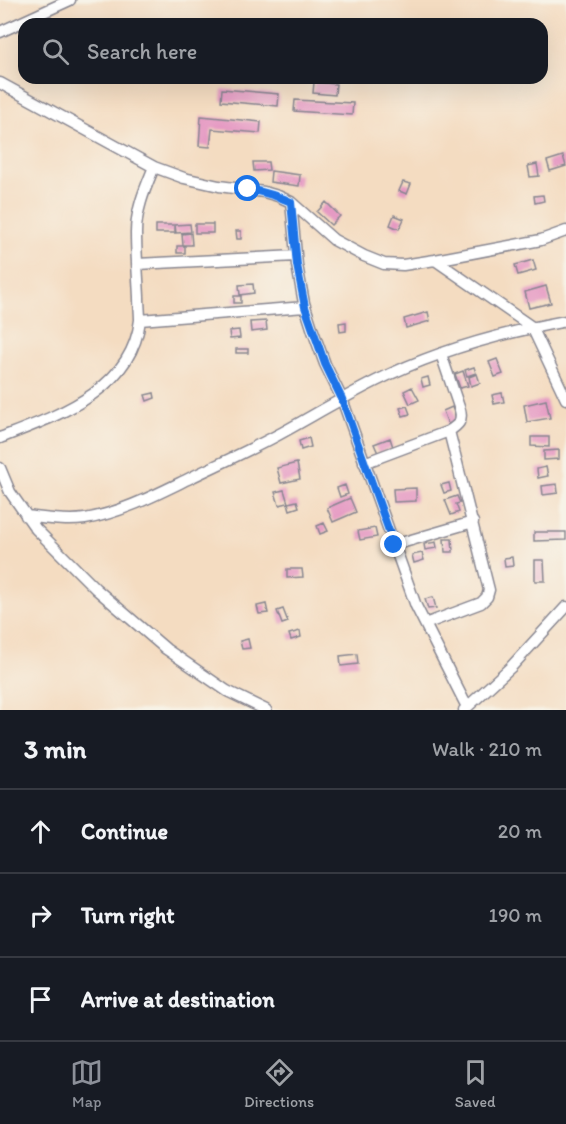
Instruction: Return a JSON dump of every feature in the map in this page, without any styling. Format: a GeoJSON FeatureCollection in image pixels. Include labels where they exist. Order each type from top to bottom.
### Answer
{"type":"FeatureCollection","features":[{"type":"Feature","properties":{"kind":"street"},"geometry":{"type":"LineString","coordinates":[[31,18],[70,0]]}},
{"type":"Feature","properties":{"kind":"street"},"geometry":{"type":"LineString","coordinates":[[0,32],[18,24]]}},
{"type":"Feature","properties":{"kind":"street"},"geometry":{"type":"LineString","coordinates":[[0,83],[154,167],[184,178],[219,186],[264,192],[291,202],[334,240],[384,264],[404,265],[435,260],[541,240],[566,231]]}},
{"type":"Feature","properties":{"kind":"street"},"geometry":{"type":"LineString","coordinates":[[0,438],[56,416],[86,399],[111,378],[132,351],[140,320],[137,215],[141,197],[154,167]]}},
{"type":"Feature","properties":{"kind":"street"},"geometry":{"type":"LineString","coordinates":[[291,202],[296,256],[305,307],[325,364],[342,399],[404,576],[466,708],[511,667],[566,607]]}},
{"type":"Feature","properties":{"kind":"street"},"geometry":{"type":"LineString","coordinates":[[137,264],[296,256]]}},
{"type":"Feature","properties":{"kind":"street"},"geometry":{"type":"LineString","coordinates":[[435,260],[532,327],[566,399]]}},
{"type":"Feature","properties":{"kind":"street"},"geometry":{"type":"LineString","coordinates":[[140,320],[305,307]]}},
{"type":"Feature","properties":{"kind":"street"},"geometry":{"type":"LineString","coordinates":[[26,516],[56,520],[84,519],[126,508],[274,437],[376,380],[422,360],[532,327],[566,321]]}},
{"type":"Feature","properties":{"kind":"street"},"geometry":{"type":"LineString","coordinates":[[364,463],[449,431],[460,423],[462,417],[441,354]]}},
{"type":"Feature","properties":{"kind":"street"},"geometry":{"type":"LineString","coordinates":[[425,624],[481,603],[487,597],[489,590],[449,431]]}},
{"type":"Feature","properties":{"kind":"street"},"geometry":{"type":"LineString","coordinates":[[0,468],[10,492],[36,529],[96,589],[166,649],[227,691],[267,710]]}},
{"type":"Feature","properties":{"kind":"street"},"geometry":{"type":"LineString","coordinates":[[394,545],[473,522]]}},
{"type":"Feature","properties":{"kind":"building"},"geometry":{"type":"Polygon","coordinates":[[[314,84],[336,84],[335,95],[313,93],[314,84]]]}},
{"type":"Feature","properties":{"kind":"building"},"geometry":{"type":"Polygon","coordinates":[[[222,89],[279,94],[278,106],[221,101],[222,89]]]}},
{"type":"Feature","properties":{"kind":"building"},"geometry":{"type":"Polygon","coordinates":[[[295,100],[353,103],[352,115],[294,111],[295,100]]]}},
{"type":"Feature","properties":{"kind":"building"},"geometry":{"type":"Polygon","coordinates":[[[201,116],[261,122],[260,133],[212,129],[210,147],[199,146],[201,116]]]}},
{"type":"Feature","properties":{"kind":"building"},"geometry":{"type":"Polygon","coordinates":[[[563,156],[566,166],[550,171],[547,161],[563,156]]]}},
{"type":"Feature","properties":{"kind":"building"},"geometry":{"type":"Polygon","coordinates":[[[253,162],[268,162],[269,170],[254,171],[253,162]]]}},
{"type":"Feature","properties":{"kind":"building"},"geometry":{"type":"Polygon","coordinates":[[[537,164],[539,176],[530,177],[528,166],[537,164]]]}},
{"type":"Feature","properties":{"kind":"building"},"geometry":{"type":"Polygon","coordinates":[[[271,171],[300,175],[299,186],[270,182],[271,171]]]}},
{"type":"Feature","properties":{"kind":"building"},"geometry":{"type":"Polygon","coordinates":[[[403,182],[411,184],[407,194],[399,191],[403,182]]]}},
{"type":"Feature","properties":{"kind":"building"},"geometry":{"type":"Polygon","coordinates":[[[543,195],[544,201],[535,203],[534,196],[543,195]]]}},
{"type":"Feature","properties":{"kind":"building"},"geometry":{"type":"Polygon","coordinates":[[[326,202],[340,216],[331,225],[317,212],[326,202]]]}},
{"type":"Feature","properties":{"kind":"building"},"geometry":{"type":"Polygon","coordinates":[[[394,215],[404,219],[399,229],[390,225],[394,215]]]}},
{"type":"Feature","properties":{"kind":"building"},"geometry":{"type":"Polygon","coordinates":[[[190,224],[191,232],[176,233],[175,225],[190,224]]]}},
{"type":"Feature","properties":{"kind":"building"},"geometry":{"type":"Polygon","coordinates":[[[195,224],[213,224],[213,233],[195,233],[195,224]]]}},
{"type":"Feature","properties":{"kind":"building"},"geometry":{"type":"Polygon","coordinates":[[[156,225],[175,225],[175,233],[156,233],[156,225]]]}},
{"type":"Feature","properties":{"kind":"building"},"geometry":{"type":"Polygon","coordinates":[[[236,231],[241,231],[241,239],[237,239],[236,231]]]}},
{"type":"Feature","properties":{"kind":"building"},"geometry":{"type":"Polygon","coordinates":[[[191,233],[192,245],[183,245],[182,234],[191,233]]]}},
{"type":"Feature","properties":{"kind":"building"},"geometry":{"type":"Polygon","coordinates":[[[177,246],[185,246],[185,253],[177,253],[177,246]]]}},
{"type":"Feature","properties":{"kind":"building"},"geometry":{"type":"Polygon","coordinates":[[[533,260],[536,270],[518,275],[515,265],[533,260]]]}},
{"type":"Feature","properties":{"kind":"building"},"geometry":{"type":"Polygon","coordinates":[[[253,284],[254,293],[240,295],[239,285],[253,284]]]}},
{"type":"Feature","properties":{"kind":"building"},"geometry":{"type":"Polygon","coordinates":[[[546,286],[551,303],[529,308],[525,292],[546,286]]]}},
{"type":"Feature","properties":{"kind":"building"},"geometry":{"type":"Polygon","coordinates":[[[234,296],[241,296],[241,303],[234,303],[234,296]]]}},
{"type":"Feature","properties":{"kind":"building"},"geometry":{"type":"Polygon","coordinates":[[[428,312],[430,321],[406,328],[404,319],[428,312]]]}},
{"type":"Feature","properties":{"kind":"building"},"geometry":{"type":"Polygon","coordinates":[[[266,321],[267,330],[251,332],[250,322],[266,321]]]}},
{"type":"Feature","properties":{"kind":"building"},"geometry":{"type":"Polygon","coordinates":[[[346,322],[346,331],[340,332],[339,323],[346,322]]]}},
{"type":"Feature","properties":{"kind":"building"},"geometry":{"type":"Polygon","coordinates":[[[239,330],[240,338],[230,339],[229,331],[239,330]]]}},
{"type":"Feature","properties":{"kind":"building"},"geometry":{"type":"Polygon","coordinates":[[[236,349],[248,349],[248,353],[236,353],[236,349]]]}},
{"type":"Feature","properties":{"kind":"building"},"geometry":{"type":"Polygon","coordinates":[[[497,359],[503,374],[495,377],[489,362],[497,359]]]}},
{"type":"Feature","properties":{"kind":"building"},"geometry":{"type":"Polygon","coordinates":[[[474,367],[476,373],[467,376],[465,370],[474,367]]]}},
{"type":"Feature","properties":{"kind":"building"},"geometry":{"type":"Polygon","coordinates":[[[463,371],[468,386],[460,388],[455,374],[463,371]]]}},
{"type":"Feature","properties":{"kind":"building"},"geometry":{"type":"Polygon","coordinates":[[[477,374],[480,383],[471,386],[469,377],[477,374]]]}},
{"type":"Feature","properties":{"kind":"building"},"geometry":{"type":"Polygon","coordinates":[[[428,377],[430,385],[423,387],[421,379],[428,377]]]}},
{"type":"Feature","properties":{"kind":"building"},"geometry":{"type":"Polygon","coordinates":[[[412,387],[419,400],[410,404],[404,391],[412,387]]]}},
{"type":"Feature","properties":{"kind":"building"},"geometry":{"type":"Polygon","coordinates":[[[154,393],[155,398],[147,401],[145,395],[154,393]]]}},
{"type":"Feature","properties":{"kind":"building"},"geometry":{"type":"Polygon","coordinates":[[[502,393],[504,402],[494,404],[492,395],[502,393]]]}},
{"type":"Feature","properties":{"kind":"building"},"geometry":{"type":"Polygon","coordinates":[[[546,400],[550,418],[527,422],[524,405],[546,400]]]}},
{"type":"Feature","properties":{"kind":"building"},"geometry":{"type":"Polygon","coordinates":[[[407,406],[410,414],[403,416],[400,408],[407,406]]]}},
{"type":"Feature","properties":{"kind":"building"},"geometry":{"type":"Polygon","coordinates":[[[452,407],[457,421],[448,424],[443,411],[452,407]]]}},
{"type":"Feature","properties":{"kind":"building"},"geometry":{"type":"Polygon","coordinates":[[[531,437],[549,437],[549,447],[531,446],[531,437]]]}},
{"type":"Feature","properties":{"kind":"building"},"geometry":{"type":"Polygon","coordinates":[[[309,438],[311,447],[301,450],[299,441],[309,438]]]}},
{"type":"Feature","properties":{"kind":"building"},"geometry":{"type":"Polygon","coordinates":[[[390,438],[393,447],[378,453],[374,444],[390,438]]]}},
{"type":"Feature","properties":{"kind":"building"},"geometry":{"type":"Polygon","coordinates":[[[559,450],[559,459],[544,460],[544,451],[559,450]]]}},
{"type":"Feature","properties":{"kind":"building"},"geometry":{"type":"Polygon","coordinates":[[[297,463],[300,479],[281,483],[277,468],[297,463]]]}},
{"type":"Feature","properties":{"kind":"building"},"geometry":{"type":"Polygon","coordinates":[[[546,467],[548,476],[538,478],[537,469],[546,467]]]}},
{"type":"Feature","properties":{"kind":"building"},"geometry":{"type":"Polygon","coordinates":[[[449,483],[451,491],[444,493],[441,485],[449,483]]]}},
{"type":"Feature","properties":{"kind":"building"},"geometry":{"type":"Polygon","coordinates":[[[557,484],[558,493],[543,495],[542,486],[557,484]]]}},
{"type":"Feature","properties":{"kind":"building"},"geometry":{"type":"Polygon","coordinates":[[[345,485],[348,494],[340,497],[337,488],[345,485]]]}},
{"type":"Feature","properties":{"kind":"building"},"geometry":{"type":"Polygon","coordinates":[[[416,488],[416,501],[394,502],[393,489],[416,488]]]}},
{"type":"Feature","properties":{"kind":"building"},"geometry":{"type":"Polygon","coordinates":[[[284,490],[288,503],[279,505],[275,492],[284,490]]]}},
{"type":"Feature","properties":{"kind":"building"},"geometry":{"type":"Polygon","coordinates":[[[457,496],[460,503],[456,504],[459,512],[451,515],[445,500],[457,496]]]}},
{"type":"Feature","properties":{"kind":"building"},"geometry":{"type":"Polygon","coordinates":[[[350,498],[356,512],[333,522],[327,508],[350,498]]]}},
{"type":"Feature","properties":{"kind":"building"},"geometry":{"type":"Polygon","coordinates":[[[297,501],[299,507],[290,510],[288,503],[297,501]]]}},
{"type":"Feature","properties":{"kind":"building"},"geometry":{"type":"Polygon","coordinates":[[[324,523],[328,531],[320,534],[317,526],[324,523]]]}},
{"type":"Feature","properties":{"kind":"building"},"geometry":{"type":"Polygon","coordinates":[[[375,528],[377,537],[360,540],[358,531],[375,528]]]}},
{"type":"Feature","properties":{"kind":"building"},"geometry":{"type":"Polygon","coordinates":[[[534,532],[566,532],[566,540],[534,541],[534,532]]]}},
{"type":"Feature","properties":{"kind":"building"},"geometry":{"type":"Polygon","coordinates":[[[444,539],[452,539],[453,552],[445,552],[444,539]]]}},
{"type":"Feature","properties":{"kind":"building"},"geometry":{"type":"Polygon","coordinates":[[[436,542],[437,548],[425,550],[424,544],[436,542]]]}},
{"type":"Feature","properties":{"kind":"building"},"geometry":{"type":"Polygon","coordinates":[[[422,553],[424,560],[414,563],[412,555],[422,553]]]}},
{"type":"Feature","properties":{"kind":"building"},"geometry":{"type":"Polygon","coordinates":[[[512,557],[513,566],[505,567],[504,558],[512,557]]]}},
{"type":"Feature","properties":{"kind":"building"},"geometry":{"type":"Polygon","coordinates":[[[535,560],[544,560],[545,581],[535,581],[535,560]]]}},
{"type":"Feature","properties":{"kind":"building"},"geometry":{"type":"Polygon","coordinates":[[[287,569],[302,569],[303,577],[287,578],[287,569]]]}},
{"type":"Feature","properties":{"kind":"building"},"geometry":{"type":"Polygon","coordinates":[[[433,597],[436,608],[428,609],[425,599],[433,597]]]}},
{"type":"Feature","properties":{"kind":"building"},"geometry":{"type":"Polygon","coordinates":[[[266,604],[268,613],[259,614],[257,606],[266,604]]]}},
{"type":"Feature","properties":{"kind":"building"},"geometry":{"type":"Polygon","coordinates":[[[283,609],[288,622],[282,624],[277,611],[283,609]]]}},
{"type":"Feature","properties":{"kind":"building"},"geometry":{"type":"Polygon","coordinates":[[[300,631],[301,637],[291,640],[289,634],[300,631]]]}},
{"type":"Feature","properties":{"kind":"building"},"geometry":{"type":"Polygon","coordinates":[[[248,639],[250,648],[242,649],[240,641],[248,639]]]}},
{"type":"Feature","properties":{"kind":"building"},"geometry":{"type":"Polygon","coordinates":[[[357,654],[358,664],[341,666],[340,656],[357,654]]]}},
{"type":"Feature","properties":{"kind":"route"},"geometry":{"type":"LineString","coordinates":[[248,189],[278,196],[291,202],[297,265],[305,307],[325,364],[342,399],[394,545]]}}]}
